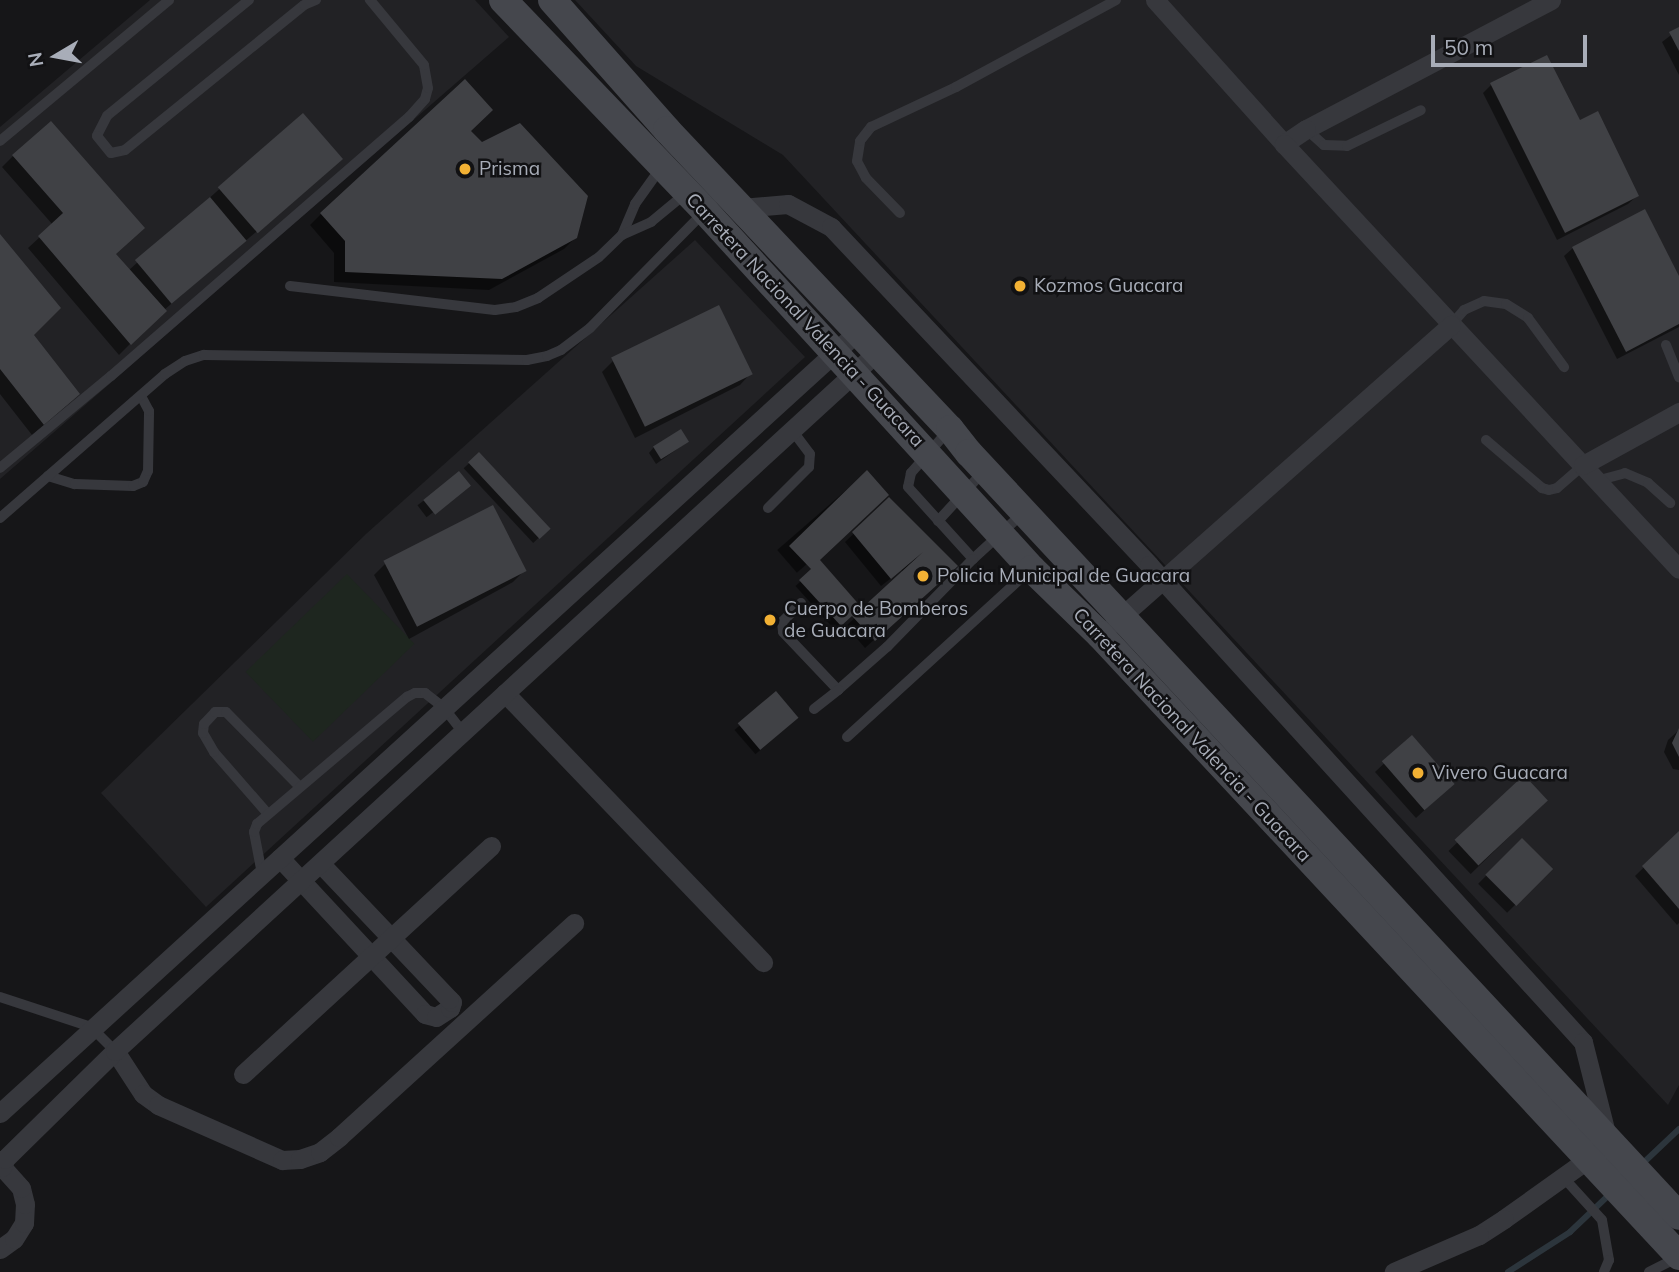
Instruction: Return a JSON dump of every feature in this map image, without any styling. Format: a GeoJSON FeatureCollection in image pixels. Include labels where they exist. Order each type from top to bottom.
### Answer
{"type":"FeatureCollection","features":[{"type":"Feature","properties":{"kind":"main road","name":"Carretera Nacional Valencia - Guacara"},"geometry":{"type":"LineString","coordinates":[[503,0],[696,202],[965,492],[1032,569],[1111,626],[1607,1137],[1679,1216]]}},
{"type":"Feature","properties":{"kind":"main road","name":"Carretera Nacional Valencia - Guacara"},"geometry":{"type":"LineString","coordinates":[[552,0],[741,208],[1025,512],[1111,626],[1596,1168],[1679,1257]]}},
{"type":"Feature","properties":{"kind":"street"},"geometry":{"type":"LineString","coordinates":[[1155,0],[1284,144],[1679,569]]}},
{"type":"Feature","properties":{"kind":"street"},"geometry":{"type":"LineString","coordinates":[[1284,144],[1306,129],[1551,0]]}},
{"type":"Feature","properties":{"kind":"street"},"geometry":{"type":"LineString","coordinates":[[741,208],[788,204],[831,227],[1164,581],[1583,1042],[1607,1137],[1596,1168],[1563,1177],[1479,1235],[1394,1272]]}},
{"type":"Feature","properties":{"kind":"street"},"geometry":{"type":"LineString","coordinates":[[1111,626],[1451,325]]}},
{"type":"Feature","properties":{"kind":"street"},"geometry":{"type":"LineString","coordinates":[[0,1113],[91,1027],[857,332]]}},
{"type":"Feature","properties":{"kind":"street"},"geometry":{"type":"LineString","coordinates":[[0,1249],[14,1238],[24,1223],[25,1204],[21,1188],[1,1163],[116,1051],[876,353]]}},
{"type":"Feature","properties":{"kind":"street"},"geometry":{"type":"LineString","coordinates":[[1583,465],[1679,412]]}},
{"type":"Feature","properties":{"kind":"street"},"geometry":{"type":"LineString","coordinates":[[505,693],[763,962]]}},
{"type":"Feature","properties":{"kind":"street"},"geometry":{"type":"LineString","coordinates":[[243,1073],[491,846]]}},
{"type":"Feature","properties":{"kind":"street"},"geometry":{"type":"LineString","coordinates":[[279,858],[425,1014],[436,1017],[450,1008],[452,1002],[321,864]]}},
{"type":"Feature","properties":{"kind":"street"},"geometry":{"type":"LineString","coordinates":[[116,1051],[149,1100],[282,1160],[300,1159],[320,1152],[339,1136],[574,923]]}},
{"type":"Feature","properties":{"kind":"lane"},"geometry":{"type":"LineString","coordinates":[[0,141],[169,0]]}},
{"type":"Feature","properties":{"kind":"lane"},"geometry":{"type":"LineString","coordinates":[[249,0],[107,116],[99,126],[97,136],[111,153],[125,150],[304,5],[316,0]]}},
{"type":"Feature","properties":{"kind":"lane"},"geometry":{"type":"LineString","coordinates":[[0,468],[111,376],[409,117],[425,99],[428,88],[424,65],[370,0]]}},
{"type":"Feature","properties":{"kind":"lane"},"geometry":{"type":"LineString","coordinates":[[900,213],[866,178],[857,161],[860,141],[871,127],[956,87],[1116,0]]}},
{"type":"Feature","properties":{"kind":"lane"},"geometry":{"type":"LineString","coordinates":[[1306,129],[1324,145],[1347,146],[1421,110]]}},
{"type":"Feature","properties":{"kind":"lane"},"geometry":{"type":"LineString","coordinates":[[622,235],[635,204],[662,166]]}},
{"type":"Feature","properties":{"kind":"lane"},"geometry":{"type":"LineString","coordinates":[[290,286],[505,309],[538,298],[599,257],[622,235],[696,202]]}},
{"type":"Feature","properties":{"kind":"lane"},"geometry":{"type":"LineString","coordinates":[[0,518],[175,367],[204,355],[527,360],[547,356],[590,328],[683,237],[696,202]]}},
{"type":"Feature","properties":{"kind":"lane"},"geometry":{"type":"LineString","coordinates":[[1451,325],[1464,310],[1484,301],[1506,304],[1528,318],[1564,367]]}},
{"type":"Feature","properties":{"kind":"lane"},"geometry":{"type":"LineString","coordinates":[[1666,345],[1679,377]]}},
{"type":"Feature","properties":{"kind":"lane"},"geometry":{"type":"LineString","coordinates":[[48,476],[75,484],[132,486],[143,482],[148,471],[149,411],[141,396]]}},
{"type":"Feature","properties":{"kind":"lane"},"geometry":{"type":"LineString","coordinates":[[950,429],[911,473],[908,487],[973,559]]}},
{"type":"Feature","properties":{"kind":"lane"},"geometry":{"type":"LineString","coordinates":[[768,508],[809,467],[810,454],[792,430]]}},
{"type":"Feature","properties":{"kind":"lane"},"geometry":{"type":"LineString","coordinates":[[1486,440],[1542,488],[1549,490],[1557,488],[1583,465]]}},
{"type":"Feature","properties":{"kind":"lane"},"geometry":{"type":"LineString","coordinates":[[938,521],[985,470]]}},
{"type":"Feature","properties":{"kind":"lane"},"geometry":{"type":"LineString","coordinates":[[1596,481],[1625,473],[1648,483],[1670,503]]}},
{"type":"Feature","properties":{"kind":"lane"},"geometry":{"type":"LineString","coordinates":[[814,709],[887,647],[973,559],[1025,512]]}},
{"type":"Feature","properties":{"kind":"lane"},"geometry":{"type":"LineString","coordinates":[[847,737],[1032,569]]}},
{"type":"Feature","properties":{"kind":"lane"},"geometry":{"type":"LineString","coordinates":[[801,603],[782,622],[783,632],[838,690]]}},
{"type":"Feature","properties":{"kind":"lane"},"geometry":{"type":"LineString","coordinates":[[262,874],[254,832],[257,824],[415,692],[425,693],[444,708],[462,731]]}},
{"type":"Feature","properties":{"kind":"lane"},"geometry":{"type":"LineString","coordinates":[[268,814],[214,752],[203,733],[204,724],[215,712],[226,712],[300,787]]}},
{"type":"Feature","properties":{"kind":"lane"},"geometry":{"type":"LineString","coordinates":[[0,997],[91,1027],[116,1051]]}},
{"type":"Feature","properties":{"kind":"lane"},"geometry":{"type":"LineString","coordinates":[[1563,1177],[1602,1220],[1608,1239],[1609,1260],[1604,1272]]}},
{"type":"Feature","properties":{"kind":"lane"},"geometry":{"type":"LineString","coordinates":[[1649,1272],[1679,1257]]}},
{"type":"Feature","properties":{"kind":"shaded area"},"geometry":{"type":"Polygon","coordinates":[[[150,0],[475,0],[509,37],[0,479],[0,127],[150,0]]]}},
{"type":"Feature","properties":{"kind":"shaded area"},"geometry":{"type":"Polygon","coordinates":[[[575,0],[1679,0],[1679,1085],[1668,1105],[783,155],[636,66],[575,0]]]}},
{"type":"Feature","properties":{"kind":"shaded area"},"geometry":{"type":"Polygon","coordinates":[[[695,240],[805,357],[206,907],[101,793],[366,534],[695,240]]]}},
{"type":"Feature","properties":{"kind":"shaded area"},"geometry":{"type":"Polygon","coordinates":[[[347,574],[414,644],[313,742],[246,672],[347,574]]]}},
{"type":"Feature","properties":{"kind":"building"},"geometry":{"type":"Polygon","coordinates":[[[1679,27],[1679,51],[1669,32],[1679,27]]]}},
{"type":"Feature","properties":{"kind":"building"},"geometry":{"type":"Polygon","coordinates":[[[1547,55],[1580,120],[1598,111],[1639,196],[1565,233],[1490,83],[1547,55]]]}},
{"type":"Feature","properties":{"kind":"building","name":"Prisma"},"geometry":{"type":"Polygon","coordinates":[[[465,79],[493,110],[471,131],[482,142],[520,123],[588,196],[577,238],[502,279],[345,272],[345,241],[320,213],[465,79]]]}},
{"type":"Feature","properties":{"kind":"building"},"geometry":{"type":"Polygon","coordinates":[[[303,113],[343,159],[258,233],[218,187],[303,113]]]}},
{"type":"Feature","properties":{"kind":"building"},"geometry":{"type":"Polygon","coordinates":[[[51,121],[145,228],[116,254],[167,311],[131,345],[38,236],[63,213],[12,155],[51,121]]]}},
{"type":"Feature","properties":{"kind":"building"},"geometry":{"type":"Polygon","coordinates":[[[210,197],[247,241],[172,304],[135,260],[210,197]]]}},
{"type":"Feature","properties":{"kind":"building"},"geometry":{"type":"Polygon","coordinates":[[[1645,209],[1679,276],[1679,324],[1626,352],[1572,247],[1645,209]]]}},
{"type":"Feature","properties":{"kind":"building"},"geometry":{"type":"Polygon","coordinates":[[[0,234],[61,308],[34,335],[80,394],[44,425],[0,369],[0,234]]]}},
{"type":"Feature","properties":{"kind":"building"},"geometry":{"type":"Polygon","coordinates":[[[719,305],[753,374],[645,427],[611,358],[719,305]]]}},
{"type":"Feature","properties":{"kind":"building"},"geometry":{"type":"Polygon","coordinates":[[[681,429],[689,442],[661,459],[653,446],[681,429]]]}},
{"type":"Feature","properties":{"kind":"building"},"geometry":{"type":"Polygon","coordinates":[[[479,452],[551,529],[540,539],[468,462],[479,452]]]}},
{"type":"Feature","properties":{"kind":"building"},"geometry":{"type":"Polygon","coordinates":[[[867,470],[889,495],[820,560],[862,608],[923,552],[891,579],[852,532],[889,497],[958,566],[875,641],[852,616],[841,626],[799,580],[811,569],[789,546],[867,470]]]}},
{"type":"Feature","properties":{"kind":"building"},"geometry":{"type":"Polygon","coordinates":[[[459,471],[471,486],[435,515],[423,500],[459,471]]]}},
{"type":"Feature","properties":{"kind":"building"},"geometry":{"type":"Polygon","coordinates":[[[493,505],[527,571],[417,627],[383,561],[493,505]]]}},
{"type":"Feature","properties":{"kind":"building"},"geometry":{"type":"Polygon","coordinates":[[[776,691],[798,718],[760,750],[738,723],[776,691]]]}},
{"type":"Feature","properties":{"kind":"building"},"geometry":{"type":"Polygon","coordinates":[[[1679,728],[1679,757],[1672,743],[1679,728]]]}},
{"type":"Feature","properties":{"kind":"building","name":"Vivero Guacara"},"geometry":{"type":"Polygon","coordinates":[[[1412,735],[1455,784],[1424,810],[1382,761],[1412,735]]]}},
{"type":"Feature","properties":{"kind":"building"},"geometry":{"type":"Polygon","coordinates":[[[1524,775],[1548,801],[1478,865],[1455,840],[1524,775]]]}},
{"type":"Feature","properties":{"kind":"building"},"geometry":{"type":"Polygon","coordinates":[[[1679,831],[1679,909],[1642,866],[1679,831]]]}},
{"type":"Feature","properties":{"kind":"building"},"geometry":{"type":"Polygon","coordinates":[[[1522,838],[1553,869],[1516,906],[1485,875],[1522,838]]]}},
{"type":"Feature","properties":{"kind":"waterway"},"geometry":{"type":"LineString","coordinates":[[1640,1166],[1679,1129]]}},
{"type":"Feature","properties":{"kind":"waterway"},"geometry":{"type":"LineString","coordinates":[[1508,1272],[1570,1232],[1612,1192]]}},
{"type":"Feature","properties":{"kind":"place","name":"Prisma"},"geometry":{"type":"Point","coordinates":[465,169]}},
{"type":"Feature","properties":{"kind":"place","name":"Kozmos Guacara"},"geometry":{"type":"Point","coordinates":[1020,286]}},
{"type":"Feature","properties":{"kind":"place","name":"Policia Municipal de Guacara"},"geometry":{"type":"Point","coordinates":[923,576]}},
{"type":"Feature","properties":{"kind":"place","name":"Cuerpo de Bomberos de Guacara"},"geometry":{"type":"Point","coordinates":[770,620]}},
{"type":"Feature","properties":{"kind":"place","name":"Vivero Guacara"},"geometry":{"type":"Point","coordinates":[1418,773]}}]}
